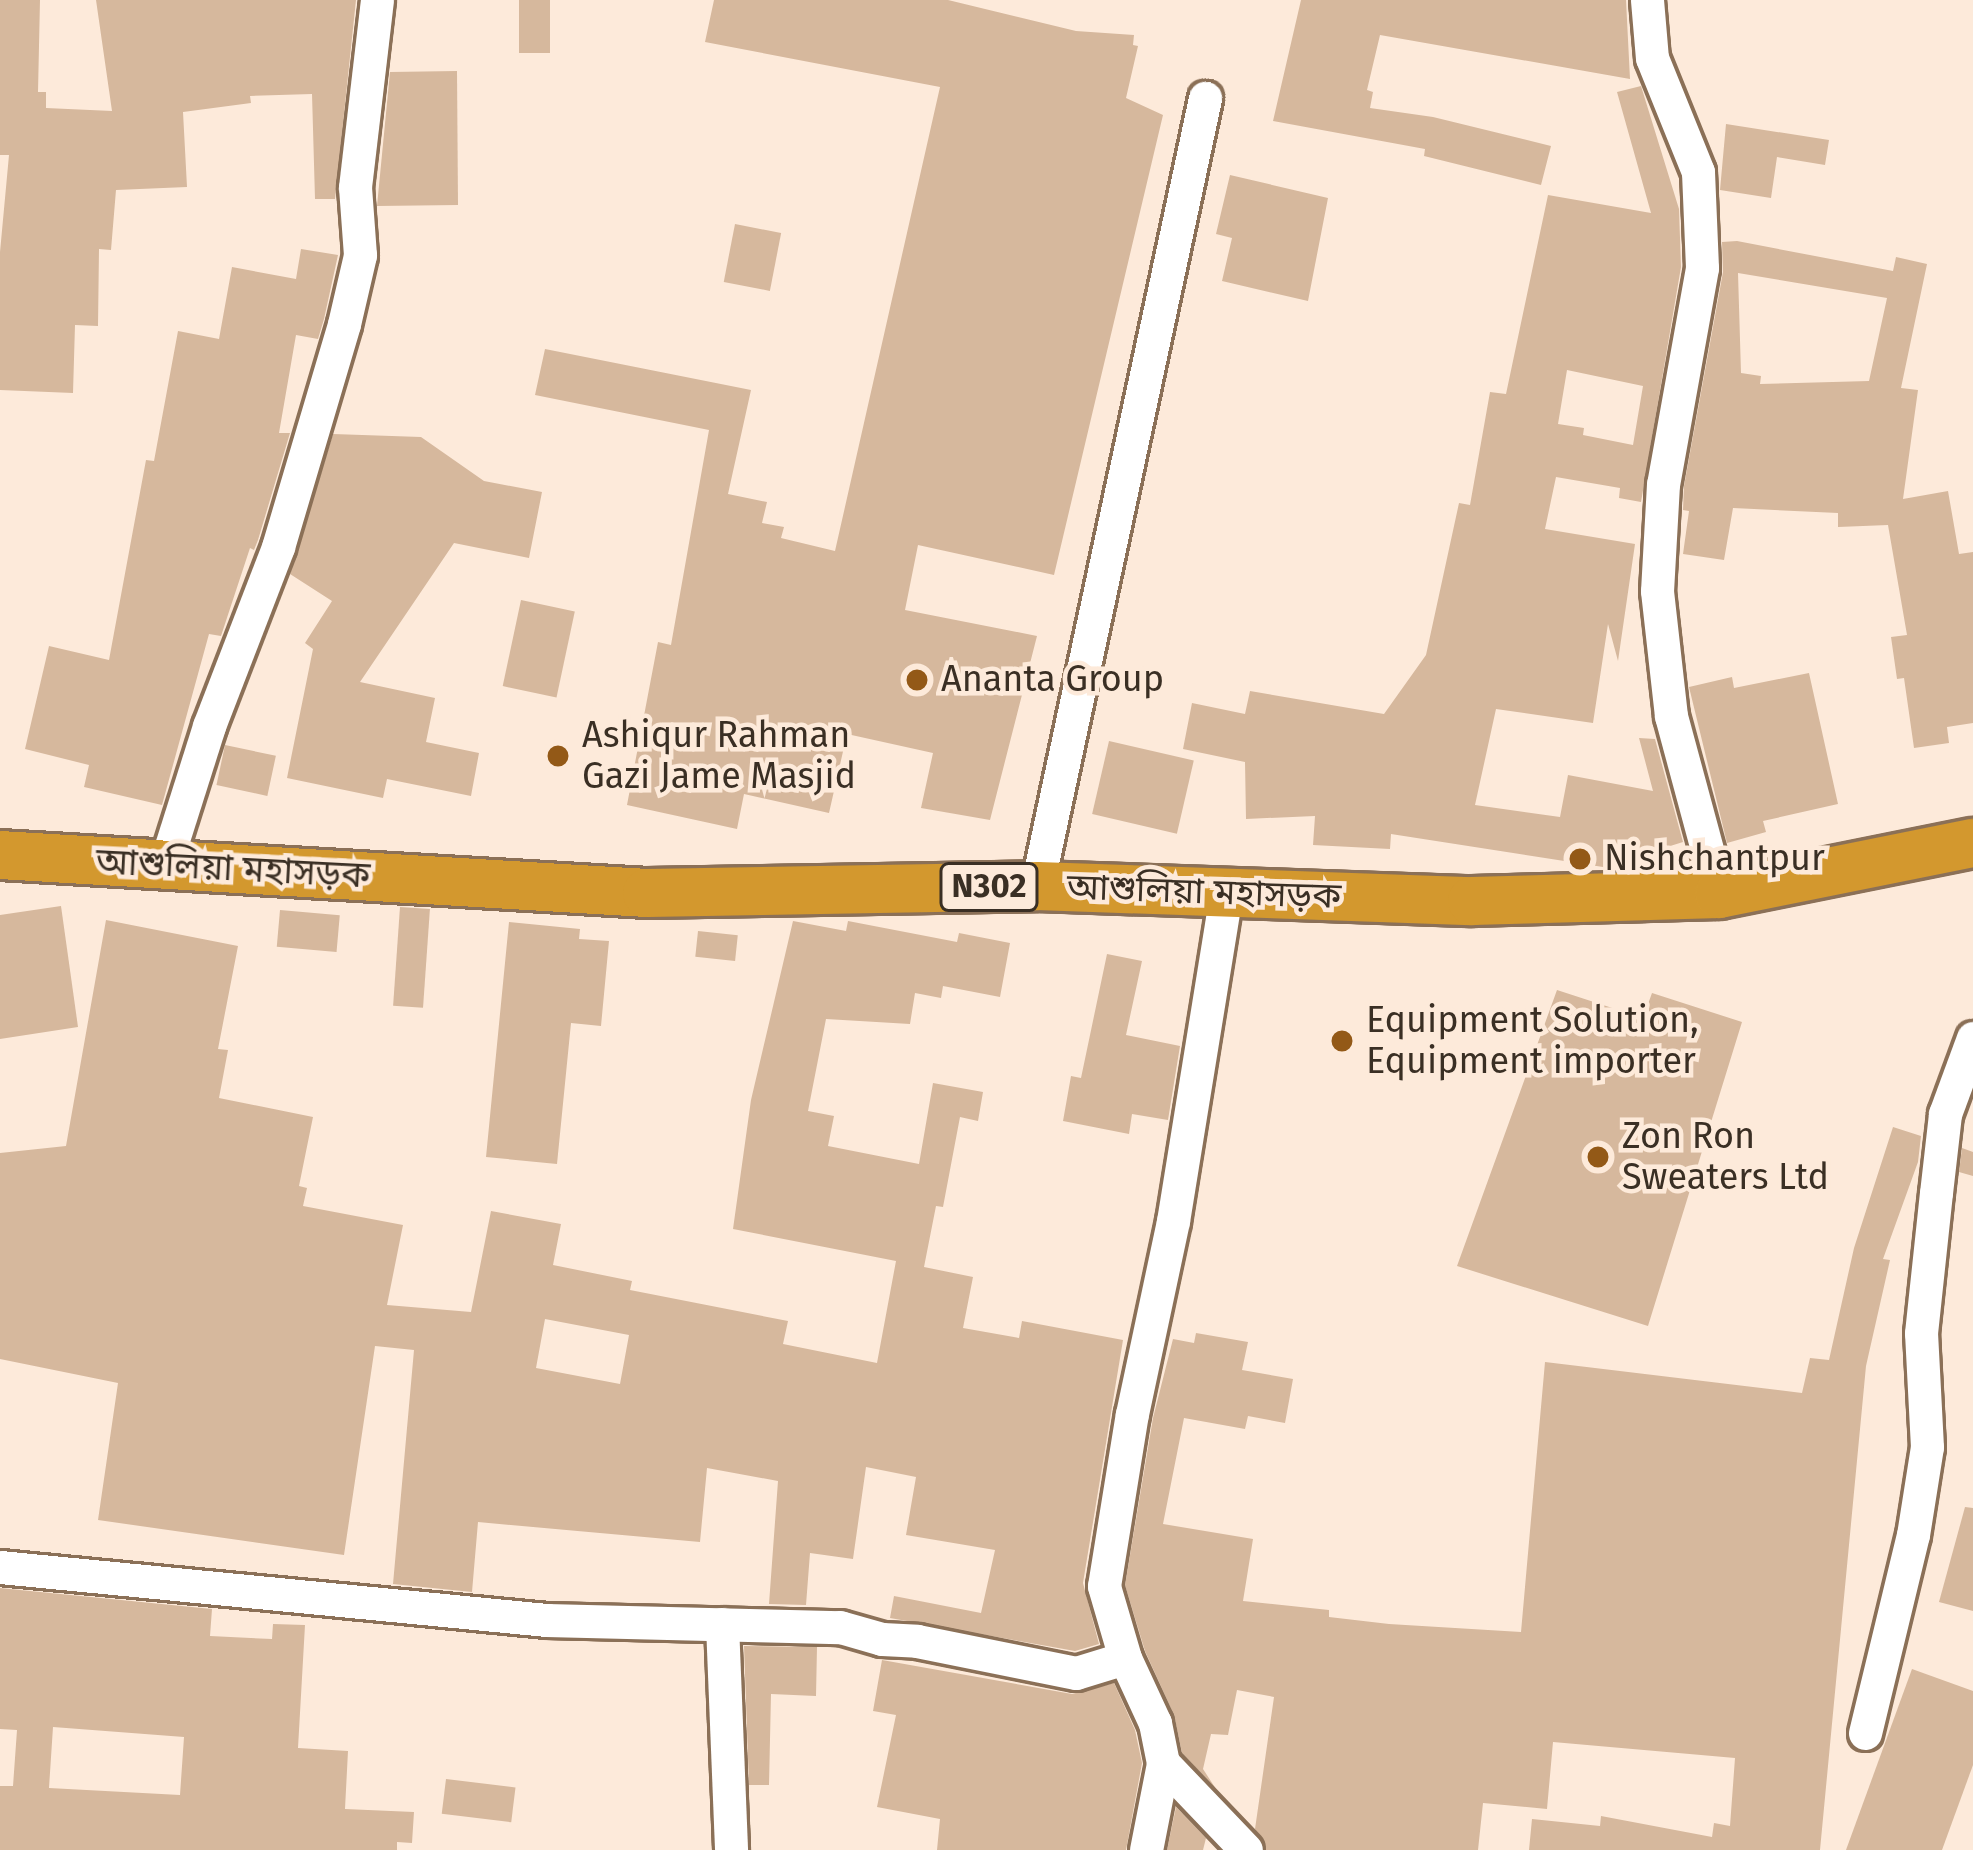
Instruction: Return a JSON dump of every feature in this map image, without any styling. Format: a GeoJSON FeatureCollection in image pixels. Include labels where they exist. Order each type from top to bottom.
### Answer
{"type":"FeatureCollection","features":[{"type":"Feature","properties":{"kind":"highway","name":"আশুলিয়া মহাসড়ক"},"geometry":{"type":"LineString","coordinates":[[0,855],[647,893],[1037,886],[1472,901],[1719,894],[1973,843]]}},
{"type":"Feature","properties":{"kind":"street"},"geometry":{"type":"LineString","coordinates":[[165,865],[209,726],[278,547],[344,324],[360,255],[355,188],[377,0]]}},
{"type":"Feature","properties":{"kind":"street"},"geometry":{"type":"LineString","coordinates":[[1647,0],[1652,58],[1697,172],[1702,268],[1663,484],[1657,591],[1671,716],[1719,894]]}},
{"type":"Feature","properties":{"kind":"street"},"geometry":{"type":"LineString","coordinates":[[1037,886],[1205,98]]}},
{"type":"Feature","properties":{"kind":"street"},"geometry":{"type":"LineString","coordinates":[[1146,1850],[1163,1762],[1155,1723],[1125,1658],[1104,1586],[1132,1414],[1173,1221],[1226,892]]}},
{"type":"Feature","properties":{"kind":"street"},"geometry":{"type":"LineString","coordinates":[[1865,1733],[1917,1513],[1927,1447],[1921,1333],[1945,1114],[1973,1038]]}},
{"type":"Feature","properties":{"kind":"street"},"geometry":{"type":"LineString","coordinates":[[0,1567],[546,1620],[840,1627],[882,1640],[917,1641],[1076,1672],[1125,1658]]}},
{"type":"Feature","properties":{"kind":"street"},"geometry":{"type":"LineString","coordinates":[[722,1624],[731,1850]]}},
{"type":"Feature","properties":{"kind":"street"},"geometry":{"type":"LineString","coordinates":[[1163,1762],[1246,1850]]}},
{"type":"Feature","properties":{"kind":"building"},"geometry":{"type":"Polygon","coordinates":[[[0,0],[40,0],[38,92],[46,92],[46,108],[112,111],[96,0],[356,0],[335,199],[315,199],[312,94],[250,96],[251,103],[183,112],[187,187],[116,190],[111,250],[99,249],[98,326],[75,325],[73,393],[0,390],[0,252],[9,155],[0,155],[0,0]]]}},
{"type":"Feature","properties":{"kind":"building"},"geometry":{"type":"Polygon","coordinates":[[[519,0],[550,0],[550,53],[519,53],[519,0]]]}},
{"type":"Feature","properties":{"kind":"building"},"geometry":{"type":"Polygon","coordinates":[[[714,0],[948,0],[1076,31],[1134,35],[1133,45],[1138,46],[1126,98],[1163,115],[1054,575],[918,545],[905,610],[1037,636],[990,820],[921,808],[933,753],[847,734],[829,813],[744,794],[737,829],[627,805],[658,642],[671,645],[709,430],[535,395],[545,349],[751,390],[728,494],[767,502],[762,523],[784,527],[781,538],[835,551],[940,87],[705,42],[714,0]]]}},
{"type":"Feature","properties":{"kind":"building"},"geometry":{"type":"Polygon","coordinates":[[[1301,0],[1626,0],[1630,79],[1380,35],[1367,90],[1373,92],[1370,108],[1433,117],[1551,146],[1541,185],[1424,156],[1425,149],[1273,121],[1301,0]]]}},
{"type":"Feature","properties":{"kind":"building"},"geometry":{"type":"Polygon","coordinates":[[[457,71],[458,205],[377,206],[390,72],[457,71]]]}},
{"type":"Feature","properties":{"kind":"building"},"geometry":{"type":"Polygon","coordinates":[[[1641,86],[1679,209],[1681,267],[1641,502],[1619,498],[1620,488],[1556,477],[1545,529],[1635,544],[1618,661],[1608,624],[1593,723],[1496,709],[1475,805],[1560,817],[1568,775],[1653,791],[1639,738],[1655,739],[1683,842],[1603,867],[1391,834],[1390,849],[1313,845],[1315,816],[1246,819],[1245,762],[1183,749],[1192,703],[1245,714],[1250,691],[1384,714],[1426,655],[1459,503],[1470,505],[1490,392],[1506,394],[1548,195],[1651,213],[1617,92],[1641,86]],[[1567,370],[1558,424],[1584,428],[1583,435],[1633,445],[1643,386],[1567,370]]]}},
{"type":"Feature","properties":{"kind":"building"},"geometry":{"type":"Polygon","coordinates":[[[1726,124],[1829,140],[1825,165],[1777,157],[1771,198],[1720,190],[1726,124]]]}},
{"type":"Feature","properties":{"kind":"building"},"geometry":{"type":"Polygon","coordinates":[[[1230,175],[1328,198],[1308,301],[1222,281],[1232,238],[1216,234],[1230,175]]]}},
{"type":"Feature","properties":{"kind":"building"},"geometry":{"type":"Polygon","coordinates":[[[735,224],[781,233],[770,291],[724,282],[735,224]]]}},
{"type":"Feature","properties":{"kind":"building"},"geometry":{"type":"Polygon","coordinates":[[[1722,242],[1893,271],[1896,257],[1927,264],[1901,388],[1918,390],[1903,499],[1948,491],[1959,554],[1973,552],[1973,723],[1947,727],[1949,743],[1914,748],[1904,678],[1897,679],[1891,637],[1907,635],[1888,525],[1838,527],[1838,513],[1733,508],[1724,560],[1683,554],[1689,511],[1683,510],[1684,486],[1723,272],[1722,242]],[[1738,273],[1741,373],[1761,376],[1760,384],[1869,381],[1887,298],[1738,273]]]}},
{"type":"Feature","properties":{"kind":"building"},"geometry":{"type":"Polygon","coordinates":[[[301,249],[338,255],[324,319],[318,339],[296,335],[279,433],[290,433],[258,540],[254,550],[250,548],[221,636],[209,634],[162,805],[84,787],[89,765],[25,749],[49,646],[109,660],[146,460],[154,461],[178,331],[219,339],[232,267],[296,279],[301,249]]]}},
{"type":"Feature","properties":{"kind":"building"},"geometry":{"type":"Polygon","coordinates":[[[333,434],[421,437],[484,481],[542,492],[529,558],[454,543],[360,682],[435,698],[426,742],[479,753],[471,796],[387,779],[383,798],[287,778],[313,649],[305,643],[332,601],[290,574],[333,434]]]}},
{"type":"Feature","properties":{"kind":"building"},"geometry":{"type":"Polygon","coordinates":[[[521,600],[575,611],[557,698],[503,686],[521,600]]]}},
{"type":"Feature","properties":{"kind":"building"},"geometry":{"type":"Polygon","coordinates":[[[1809,673],[1838,804],[1763,821],[1766,832],[1727,843],[1689,687],[1732,677],[1734,688],[1809,673]]]}},
{"type":"Feature","properties":{"kind":"building"},"geometry":{"type":"Polygon","coordinates":[[[1109,741],[1194,761],[1177,834],[1092,814],[1109,741]]]}},
{"type":"Feature","properties":{"kind":"building"},"geometry":{"type":"Polygon","coordinates":[[[225,745],[276,756],[267,796],[216,785],[225,745]]]}},
{"type":"Feature","properties":{"kind":"building"},"geometry":{"type":"Polygon","coordinates":[[[61,906],[78,1027],[0,1039],[0,915],[61,906]]]}},
{"type":"Feature","properties":{"kind":"building"},"geometry":{"type":"Polygon","coordinates":[[[400,907],[430,909],[423,1008],[393,1006],[400,907]]]}},
{"type":"Feature","properties":{"kind":"building"},"geometry":{"type":"Polygon","coordinates":[[[280,910],[340,915],[337,952],[277,947],[280,910]]]}},
{"type":"Feature","properties":{"kind":"building"},"geometry":{"type":"Polygon","coordinates":[[[106,920],[238,946],[218,1049],[228,1050],[219,1098],[313,1117],[299,1186],[307,1188],[303,1206],[403,1225],[387,1305],[471,1312],[491,1211],[561,1224],[553,1265],[632,1281],[630,1290],[788,1321],[783,1344],[877,1363],[896,1261],[733,1229],[751,1100],[793,921],[846,931],[848,921],[957,942],[959,933],[1010,943],[1000,997],[943,986],[941,998],[915,993],[910,1024],[826,1019],[808,1111],[834,1116],[828,1146],[919,1164],[933,1083],[983,1092],[978,1121],[960,1117],[943,1207],[936,1206],[924,1267],[973,1277],[963,1328],[1019,1338],[1022,1321],[1123,1340],[1083,1583],[1099,1644],[1075,1651],[890,1618],[894,1596],[981,1613],[995,1550],[906,1535],[916,1477],[866,1467],[853,1559],[810,1553],[806,1605],[769,1604],[778,1481],[707,1468],[700,1542],[478,1522],[472,1592],[393,1584],[414,1350],[375,1346],[344,1555],[98,1520],[118,1383],[0,1359],[0,1153],[66,1146],[106,920]],[[545,1319],[536,1368],[620,1384],[629,1335],[545,1319]]]}},
{"type":"Feature","properties":{"kind":"building"},"geometry":{"type":"Polygon","coordinates":[[[509,922],[580,929],[579,939],[609,941],[601,1026],[571,1023],[557,1164],[486,1157],[509,922]]]}},
{"type":"Feature","properties":{"kind":"building"},"geometry":{"type":"Polygon","coordinates":[[[698,931],[738,935],[735,961],[695,957],[698,931]]]}},
{"type":"Feature","properties":{"kind":"building"},"geometry":{"type":"Polygon","coordinates":[[[1107,954],[1142,961],[1126,1035],[1180,1046],[1168,1120],[1132,1114],[1129,1134],[1063,1121],[1071,1076],[1081,1078],[1107,954]]]}},
{"type":"Feature","properties":{"kind":"building","name":"Zon Ron Sweaters Ltd"},"geometry":{"type":"Polygon","coordinates":[[[1557,990],[1643,1018],[1652,993],[1742,1022],[1648,1326],[1457,1266],[1557,990]]]}},
{"type":"Feature","properties":{"kind":"building"},"geometry":{"type":"Polygon","coordinates":[[[1893,1127],[1921,1136],[1918,1162],[1883,1259],[1890,1260],[1866,1366],[1820,1850],[1529,1850],[1532,1819],[1600,1826],[1601,1816],[1712,1837],[1714,1823],[1730,1826],[1735,1758],[1553,1742],[1547,1809],[1483,1803],[1478,1850],[1266,1850],[1255,1829],[1274,1697],[1237,1690],[1228,1735],[1211,1734],[1203,1769],[1216,1789],[1182,1753],[1174,1715],[1145,1651],[1125,1585],[1153,1418],[1173,1339],[1194,1343],[1196,1333],[1248,1342],[1242,1370],[1293,1379],[1285,1423],[1248,1416],[1245,1429],[1184,1418],[1163,1524],[1253,1539],[1243,1601],[1329,1610],[1329,1617],[1389,1624],[1521,1632],[1545,1362],[1802,1393],[1810,1358],[1829,1360],[1854,1248],[1893,1127]]]}},
{"type":"Feature","properties":{"kind":"building"},"geometry":{"type":"Polygon","coordinates":[[[1962,1148],[1973,1152],[1973,1176],[1959,1172],[1962,1148]]]}},
{"type":"Feature","properties":{"kind":"building"},"geometry":{"type":"Polygon","coordinates":[[[1965,1507],[1973,1508],[1973,1611],[1939,1602],[1965,1507]]]}},
{"type":"Feature","properties":{"kind":"building"},"geometry":{"type":"Polygon","coordinates":[[[0,1588],[212,1609],[210,1636],[272,1639],[273,1624],[305,1625],[298,1748],[348,1751],[345,1809],[414,1812],[412,1843],[397,1842],[397,1850],[0,1850],[0,1786],[13,1786],[17,1730],[0,1729],[0,1588]],[[53,1727],[49,1788],[180,1795],[184,1737],[53,1727]]]}},
{"type":"Feature","properties":{"kind":"building"},"geometry":{"type":"Polygon","coordinates":[[[744,1646],[817,1647],[816,1696],[771,1694],[769,1785],[749,1785],[744,1646]]]}},
{"type":"Feature","properties":{"kind":"building"},"geometry":{"type":"Polygon","coordinates":[[[882,1660],[1072,1694],[1114,1683],[1135,1730],[1142,1763],[1126,1850],[937,1850],[940,1819],[877,1807],[896,1715],[873,1711],[882,1660]]]}},
{"type":"Feature","properties":{"kind":"building"},"geometry":{"type":"Polygon","coordinates":[[[1912,1669],[1973,1691],[1973,1765],[1942,1850],[1846,1850],[1912,1669]]]}},
{"type":"Feature","properties":{"kind":"building"},"geometry":{"type":"Polygon","coordinates":[[[446,1779],[515,1788],[511,1822],[442,1814],[446,1779]]]}},
{"type":"Feature","properties":{"kind":"building"},"geometry":{"type":"Polygon","coordinates":[[[1176,1807],[1206,1838],[1203,1850],[1167,1850],[1176,1807]]]}},
{"type":"Feature","properties":{"kind":"place","name":"Ananta Group"},"geometry":{"type":"Point","coordinates":[917,680]}},
{"type":"Feature","properties":{"kind":"place","name":"Ashiqur Rahman Gazi Jame Masjid"},"geometry":{"type":"Point","coordinates":[558,756]}},
{"type":"Feature","properties":{"kind":"place","name":"Nishchantpur"},"geometry":{"type":"Point","coordinates":[1580,859]}},
{"type":"Feature","properties":{"kind":"place","name":"Equipment Solution, Equipment importer"},"geometry":{"type":"Point","coordinates":[1342,1041]}},
{"type":"Feature","properties":{"kind":"place","name":"Zon Ron Sweaters Ltd"},"geometry":{"type":"Point","coordinates":[1598,1157]}}]}
